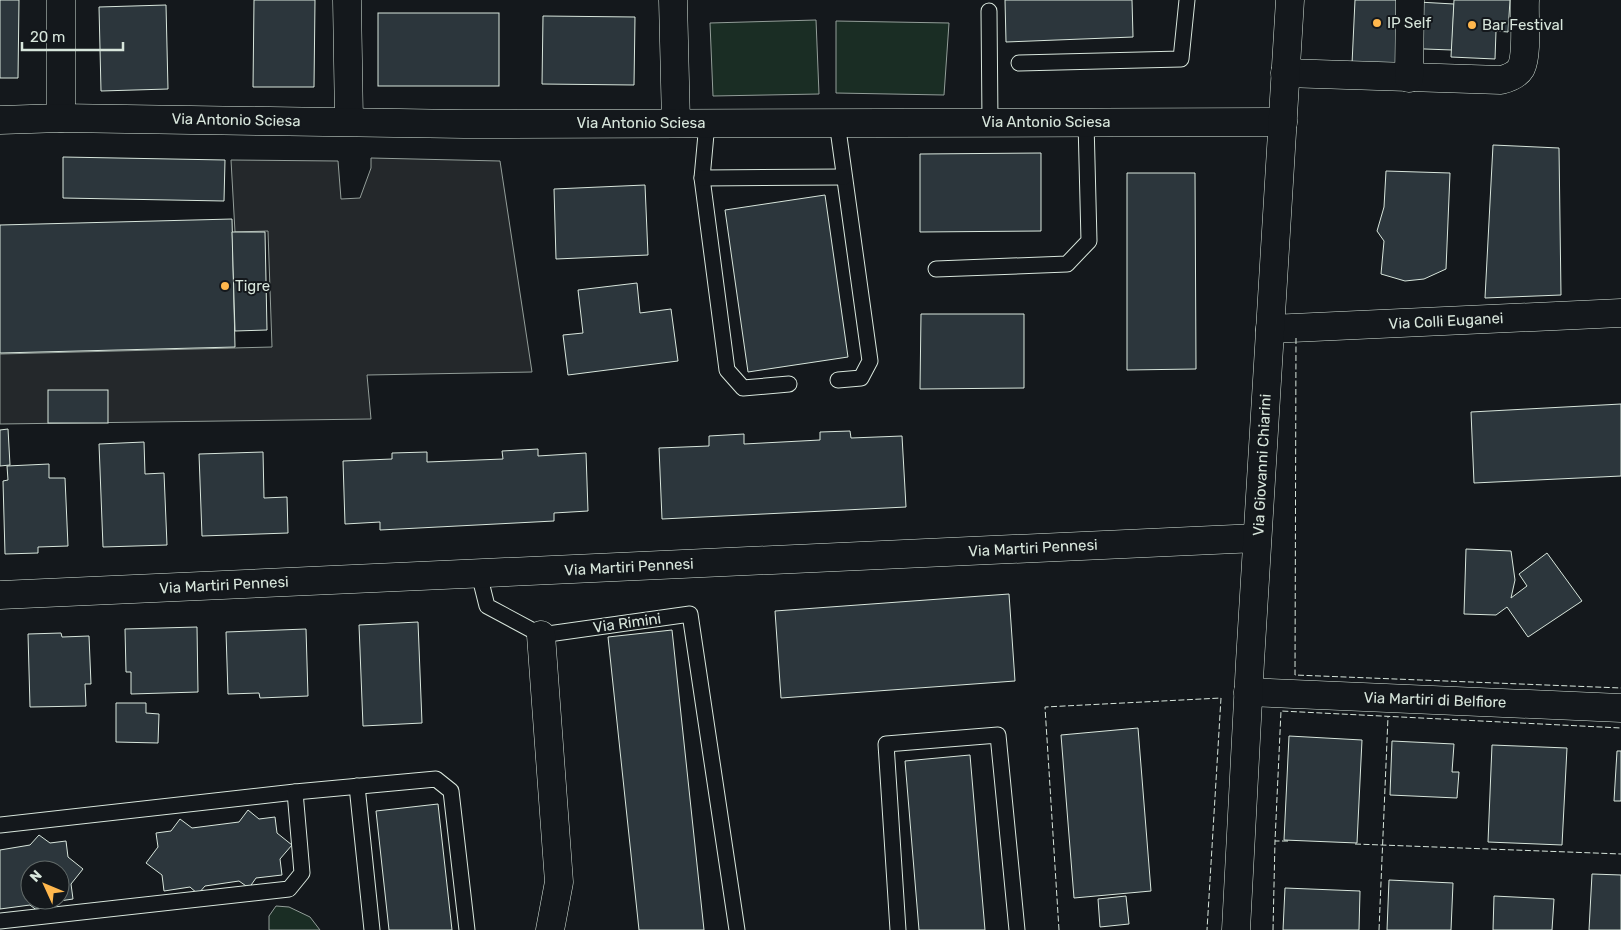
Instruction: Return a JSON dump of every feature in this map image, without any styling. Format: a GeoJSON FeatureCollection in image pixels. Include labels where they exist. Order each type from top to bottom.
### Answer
{"type":"FeatureCollection","features":[{"type":"Feature","properties":{"kind":"street"},"geometry":{"type":"LineString","coordinates":[[61,0],[61,118]]}},
{"type":"Feature","properties":{"kind":"street"},"geometry":{"type":"LineString","coordinates":[[348,0],[349,121]]}},
{"type":"Feature","properties":{"kind":"street"},"geometry":{"type":"LineString","coordinates":[[673,0],[676,123]]}},
{"type":"Feature","properties":{"kind":"street","name":"Via Giovanni Chiarini"},"geometry":{"type":"LineString","coordinates":[[1236,930],[1248,692],[1290,0]]}},
{"type":"Feature","properties":{"kind":"street"},"geometry":{"type":"LineString","coordinates":[[1409,78],[1410,0]]}},
{"type":"Feature","properties":{"kind":"street"},"geometry":{"type":"LineString","coordinates":[[1285,73],[1501,80],[1512,76],[1520,69],[1524,56],[1524,0]]}},
{"type":"Feature","properties":{"kind":"street","name":"Via Antonio Sciesa"},"geometry":{"type":"LineString","coordinates":[[0,120],[61,118],[464,124],[1282,122]]}},
{"type":"Feature","properties":{"kind":"street","name":"Via Colli Euganei"},"geometry":{"type":"LineString","coordinates":[[1270,329],[1621,313]]}},
{"type":"Feature","properties":{"kind":"street","name":"Via Martiri Pennesi"},"geometry":{"type":"LineString","coordinates":[[0,595],[1258,538]]}},
{"type":"Feature","properties":{"kind":"street"},"geometry":{"type":"LineString","coordinates":[[541,635],[559,882],[550,930]]}},
{"type":"Feature","properties":{"kind":"street","name":"Via Martiri di Belfiore"},"geometry":{"type":"LineString","coordinates":[[1248,692],[1621,708]]}},
{"type":"Feature","properties":{"kind":"lane"},"geometry":{"type":"LineString","coordinates":[[1019,63],[1181,59],[1189,0],[1196,0]]}},
{"type":"Feature","properties":{"kind":"lane"},"geometry":{"type":"LineString","coordinates":[[988,11],[990,122]]}},
{"type":"Feature","properties":{"kind":"lane"},"geometry":{"type":"LineString","coordinates":[[837,122],[870,361],[861,378],[838,380]]}},
{"type":"Feature","properties":{"kind":"lane"},"geometry":{"type":"LineString","coordinates":[[936,270],[1067,264],[1089,241],[1086,122]]}},
{"type":"Feature","properties":{"kind":"lane"},"geometry":{"type":"LineString","coordinates":[[707,123],[702,178],[727,370],[743,388],[789,384]]}},
{"type":"Feature","properties":{"kind":"lane"},"geometry":{"type":"LineString","coordinates":[[702,178],[844,177]]}},
{"type":"Feature","properties":{"kind":"lane"},"geometry":{"type":"LineString","coordinates":[[479,574],[487,606],[541,635]]}},
{"type":"Feature","properties":{"kind":"lane","name":"Via Rimini"},"geometry":{"type":"LineString","coordinates":[[541,635],[690,614],[738,930]]}},
{"type":"Feature","properties":{"kind":"lane"},"geometry":{"type":"LineString","coordinates":[[898,930],[886,744],[998,735],[1017,930]]}},
{"type":"Feature","properties":{"kind":"lane"},"geometry":{"type":"LineString","coordinates":[[0,825],[295,792],[436,779],[451,791],[467,930]]}},
{"type":"Feature","properties":{"kind":"lane"},"geometry":{"type":"LineString","coordinates":[[356,786],[372,930]]}},
{"type":"Feature","properties":{"kind":"lane"},"geometry":{"type":"LineString","coordinates":[[0,921],[289,889],[302,873],[295,792]]}},
{"type":"Feature","properties":{"kind":"green space"},"geometry":{"type":"Polygon","coordinates":[[[816,20],[819,94],[713,96],[710,23],[816,20]]]}},
{"type":"Feature","properties":{"kind":"green space"},"geometry":{"type":"Polygon","coordinates":[[[836,21],[949,23],[944,95],[836,93],[836,21]]]}},
{"type":"Feature","properties":{"kind":"green space"},"geometry":{"type":"Polygon","coordinates":[[[276,906],[289,907],[310,917],[320,930],[269,930],[269,916],[276,906]]]}},
{"type":"Feature","properties":{"kind":"shaded area"},"geometry":{"type":"Polygon","coordinates":[[[371,158],[500,161],[532,372],[367,375],[371,419],[0,424],[0,354],[272,347],[268,231],[235,232],[231,160],[338,161],[341,199],[360,198],[371,168],[371,158]]]}},
{"type":"Feature","properties":{"kind":"building"},"geometry":{"type":"Polygon","coordinates":[[[0,0],[19,0],[18,78],[0,78],[0,0]]]}},
{"type":"Feature","properties":{"kind":"building"},"geometry":{"type":"Polygon","coordinates":[[[254,0],[315,0],[314,87],[253,87],[254,0]]]}},
{"type":"Feature","properties":{"kind":"building"},"geometry":{"type":"Polygon","coordinates":[[[1005,0],[1132,0],[1133,37],[1006,42],[1005,0]]]}},
{"type":"Feature","properties":{"kind":"building"},"geometry":{"type":"Polygon","coordinates":[[[1355,0],[1401,0],[1454,4],[1452,50],[1398,48],[1398,66],[1352,64],[1355,0]]]}},
{"type":"Feature","properties":{"kind":"building"},"geometry":{"type":"Polygon","coordinates":[[[1454,0],[1510,0],[1508,32],[1496,31],[1495,59],[1451,57],[1454,0]]]}},
{"type":"Feature","properties":{"kind":"building"},"geometry":{"type":"Polygon","coordinates":[[[166,5],[168,89],[101,91],[99,7],[166,5]]]}},
{"type":"Feature","properties":{"kind":"building"},"geometry":{"type":"Polygon","coordinates":[[[378,13],[499,13],[499,86],[378,86],[378,13]]]}},
{"type":"Feature","properties":{"kind":"building"},"geometry":{"type":"Polygon","coordinates":[[[543,16],[635,17],[634,85],[542,84],[543,16]]]}},
{"type":"Feature","properties":{"kind":"building"},"geometry":{"type":"Polygon","coordinates":[[[1493,145],[1559,148],[1561,295],[1485,298],[1493,145]]]}},
{"type":"Feature","properties":{"kind":"building"},"geometry":{"type":"Polygon","coordinates":[[[1041,153],[1041,231],[920,232],[920,154],[1041,153]]]}},
{"type":"Feature","properties":{"kind":"building"},"geometry":{"type":"Polygon","coordinates":[[[63,157],[225,160],[224,201],[63,198],[63,157]]]}},
{"type":"Feature","properties":{"kind":"building"},"geometry":{"type":"Polygon","coordinates":[[[1386,171],[1450,173],[1446,269],[1424,279],[1405,281],[1381,274],[1384,241],[1377,231],[1384,207],[1386,171]]]}},
{"type":"Feature","properties":{"kind":"building"},"geometry":{"type":"Polygon","coordinates":[[[1127,173],[1195,173],[1196,369],[1127,370],[1127,173]]]}},
{"type":"Feature","properties":{"kind":"building"},"geometry":{"type":"Polygon","coordinates":[[[645,185],[648,255],[556,259],[554,189],[645,185]]]}},
{"type":"Feature","properties":{"kind":"building"},"geometry":{"type":"Polygon","coordinates":[[[825,195],[848,357],[748,372],[725,210],[825,195]]]}},
{"type":"Feature","properties":{"kind":"building"},"geometry":{"type":"Polygon","coordinates":[[[232,219],[235,347],[0,353],[0,225],[232,219]]]}},
{"type":"Feature","properties":{"kind":"building"},"geometry":{"type":"Polygon","coordinates":[[[232,232],[265,232],[267,330],[235,331],[232,232]]]}},
{"type":"Feature","properties":{"kind":"building"},"geometry":{"type":"Polygon","coordinates":[[[637,283],[640,313],[671,309],[678,361],[568,375],[563,335],[583,333],[578,290],[637,283]]]}},
{"type":"Feature","properties":{"kind":"building"},"geometry":{"type":"Polygon","coordinates":[[[921,314],[1024,314],[1024,388],[920,389],[921,314]]]}},
{"type":"Feature","properties":{"kind":"building"},"geometry":{"type":"Polygon","coordinates":[[[48,390],[108,390],[108,423],[48,423],[48,390]]]}},
{"type":"Feature","properties":{"kind":"building"},"geometry":{"type":"Polygon","coordinates":[[[1621,404],[1621,476],[1474,483],[1471,412],[1621,404]]]}},
{"type":"Feature","properties":{"kind":"building"},"geometry":{"type":"Polygon","coordinates":[[[8,429],[10,465],[0,466],[0,430],[8,429]]]}},
{"type":"Feature","properties":{"kind":"building"},"geometry":{"type":"Polygon","coordinates":[[[850,431],[851,438],[902,436],[906,507],[662,519],[659,448],[709,446],[709,436],[744,434],[744,444],[820,440],[820,432],[850,431]]]}},
{"type":"Feature","properties":{"kind":"building"},"geometry":{"type":"Polygon","coordinates":[[[144,442],[145,474],[164,473],[167,545],[103,547],[99,444],[144,442]]]}},
{"type":"Feature","properties":{"kind":"building"},"geometry":{"type":"Polygon","coordinates":[[[538,449],[538,456],[586,453],[588,511],[554,513],[554,521],[380,530],[380,522],[345,524],[343,461],[392,459],[392,453],[427,452],[427,462],[503,459],[502,451],[538,449]]]}},
{"type":"Feature","properties":{"kind":"building"},"geometry":{"type":"Polygon","coordinates":[[[263,452],[264,498],[287,497],[288,533],[202,536],[199,454],[263,452]]]}},
{"type":"Feature","properties":{"kind":"building"},"geometry":{"type":"Polygon","coordinates":[[[49,464],[49,478],[65,478],[68,546],[38,547],[38,553],[5,554],[3,481],[8,480],[7,466],[49,464]]]}},
{"type":"Feature","properties":{"kind":"building"},"geometry":{"type":"Polygon","coordinates":[[[1466,549],[1511,551],[1515,580],[1511,598],[1527,586],[1519,574],[1547,553],[1582,601],[1528,637],[1507,607],[1496,615],[1464,614],[1466,549]]]}},
{"type":"Feature","properties":{"kind":"building"},"geometry":{"type":"Polygon","coordinates":[[[1009,594],[1015,681],[781,698],[775,611],[1009,594]]]}},
{"type":"Feature","properties":{"kind":"building"},"geometry":{"type":"Polygon","coordinates":[[[418,622],[422,723],[363,726],[359,625],[418,622]]]}},
{"type":"Feature","properties":{"kind":"building"},"geometry":{"type":"Polygon","coordinates":[[[197,627],[198,692],[131,694],[131,672],[126,672],[125,629],[197,627]]]}},
{"type":"Feature","properties":{"kind":"building"},"geometry":{"type":"Polygon","coordinates":[[[306,629],[308,696],[260,698],[259,693],[228,694],[226,632],[306,629]]]}},
{"type":"Feature","properties":{"kind":"building"},"geometry":{"type":"Polygon","coordinates":[[[672,630],[704,930],[639,930],[608,637],[672,630]]]}},
{"type":"Feature","properties":{"kind":"building"},"geometry":{"type":"Polygon","coordinates":[[[61,633],[62,637],[89,636],[91,684],[85,684],[86,706],[30,707],[28,634],[61,633]]]}},
{"type":"Feature","properties":{"kind":"building"},"geometry":{"type":"Polygon","coordinates":[[[116,703],[146,703],[146,713],[159,714],[158,743],[116,742],[116,703]]]}},
{"type":"Feature","properties":{"kind":"building"},"geometry":{"type":"Polygon","coordinates":[[[1138,728],[1151,891],[1074,898],[1061,735],[1138,728]]]}},
{"type":"Feature","properties":{"kind":"building"},"geometry":{"type":"Polygon","coordinates":[[[1289,736],[1362,740],[1357,843],[1284,840],[1289,736]]]}},
{"type":"Feature","properties":{"kind":"building"},"geometry":{"type":"Polygon","coordinates":[[[1392,741],[1454,744],[1452,772],[1459,772],[1457,798],[1390,795],[1392,741]]]}},
{"type":"Feature","properties":{"kind":"building"},"geometry":{"type":"Polygon","coordinates":[[[1492,745],[1567,748],[1562,845],[1488,842],[1492,745]]]}},
{"type":"Feature","properties":{"kind":"building"},"geometry":{"type":"Polygon","coordinates":[[[1617,751],[1621,751],[1621,801],[1614,801],[1617,751]]]}},
{"type":"Feature","properties":{"kind":"building"},"geometry":{"type":"Polygon","coordinates":[[[970,755],[985,930],[919,930],[905,761],[970,755]]]}},
{"type":"Feature","properties":{"kind":"building"},"geometry":{"type":"Polygon","coordinates":[[[438,804],[452,930],[389,930],[376,811],[438,804]]]}},
{"type":"Feature","properties":{"kind":"building"},"geometry":{"type":"Polygon","coordinates":[[[248,810],[259,819],[275,817],[277,833],[292,845],[280,859],[282,875],[256,878],[249,888],[239,881],[205,886],[198,894],[190,887],[164,891],[162,875],[146,863],[158,847],[156,833],[171,831],[180,819],[192,828],[239,822],[248,810]]]}},
{"type":"Feature","properties":{"kind":"building"},"geometry":{"type":"Polygon","coordinates":[[[39,835],[50,843],[66,841],[68,857],[83,869],[71,884],[73,899],[70,899],[70,860],[20,860],[20,906],[0,909],[0,850],[30,845],[39,835]]]}},
{"type":"Feature","properties":{"kind":"building"},"geometry":{"type":"Polygon","coordinates":[[[1592,874],[1621,875],[1621,930],[1589,930],[1592,874]]]}},
{"type":"Feature","properties":{"kind":"building"},"geometry":{"type":"Polygon","coordinates":[[[1389,880],[1453,883],[1451,930],[1387,930],[1389,880]]]}},
{"type":"Feature","properties":{"kind":"building"},"geometry":{"type":"Polygon","coordinates":[[[1285,888],[1360,891],[1359,930],[1283,930],[1285,888]]]}},
{"type":"Feature","properties":{"kind":"building"},"geometry":{"type":"Polygon","coordinates":[[[1126,896],[1129,924],[1100,927],[1098,899],[1126,896]]]}},
{"type":"Feature","properties":{"kind":"building"},"geometry":{"type":"Polygon","coordinates":[[[1494,896],[1554,899],[1552,930],[1493,930],[1494,896]]]}},
{"type":"Feature","properties":{"kind":"fence"},"geometry":{"type":"LineString","coordinates":[[1296,338],[1295,675],[1621,688]]}},
{"type":"Feature","properties":{"kind":"fence"},"geometry":{"type":"LineString","coordinates":[[1059,930],[1045,707],[1221,698],[1207,930]]}},
{"type":"Feature","properties":{"kind":"fence"},"geometry":{"type":"LineString","coordinates":[[1288,841],[1275,841],[1281,711],[1621,728]]}},
{"type":"Feature","properties":{"kind":"fence"},"geometry":{"type":"LineString","coordinates":[[1379,930],[1388,717]]}},
{"type":"Feature","properties":{"kind":"fence"},"geometry":{"type":"LineString","coordinates":[[1273,930],[1275,841]]}},
{"type":"Feature","properties":{"kind":"fence"},"geometry":{"type":"LineString","coordinates":[[1355,844],[1621,854]]}},
{"type":"Feature","properties":{"kind":"place","name":"IP Self"},"geometry":{"type":"Point","coordinates":[1377,23]}},
{"type":"Feature","properties":{"kind":"place","name":"Bar Festival"},"geometry":{"type":"Point","coordinates":[1472,25]}},
{"type":"Feature","properties":{"kind":"place","name":"Tigre"},"geometry":{"type":"Point","coordinates":[225,286]}}]}
